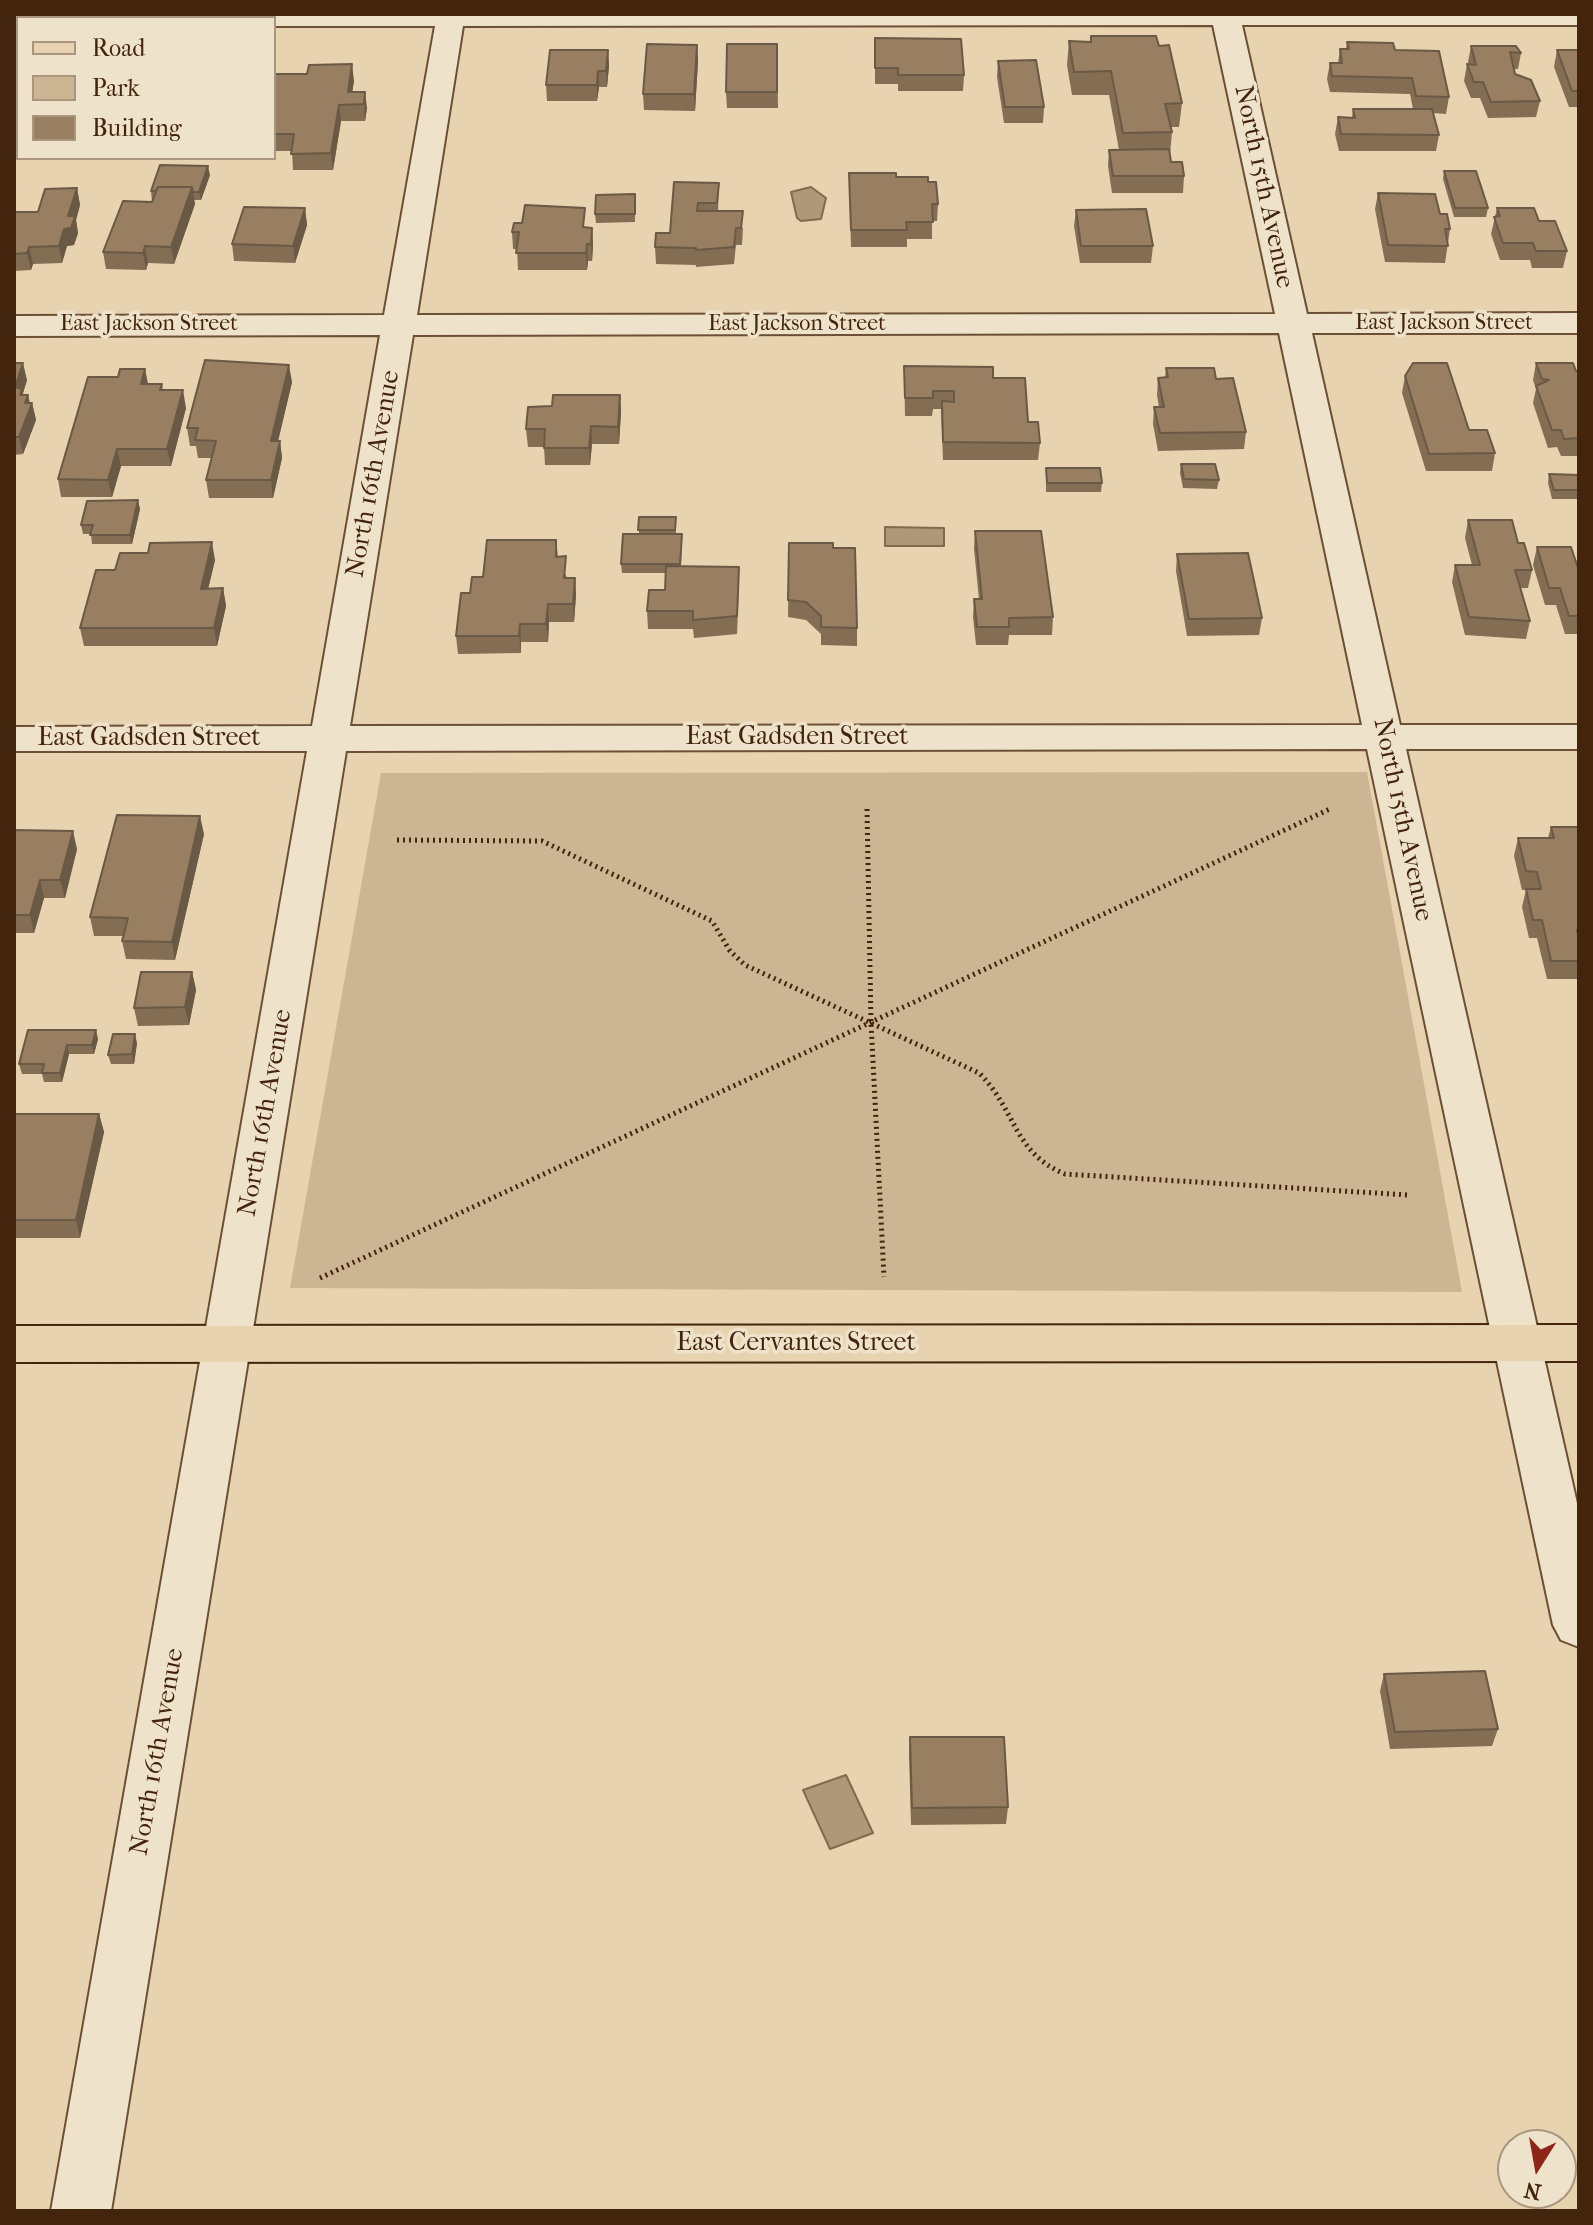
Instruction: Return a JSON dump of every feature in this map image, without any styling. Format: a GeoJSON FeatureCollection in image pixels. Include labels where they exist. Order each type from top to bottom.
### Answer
{"type":"FeatureCollection","features":[{"type":"Feature","properties":{"kind":"main road","name":"East Cervantes Street"},"geometry":{"type":"LineString","coordinates":[[14,1344],[1579,1343]]}},
{"type":"Feature","properties":{"kind":"street","name":"North 15th Avenue"},"geometry":{"type":"LineString","coordinates":[[1225,15],[1579,1625]]}},
{"type":"Feature","properties":{"kind":"street","name":"North 16th Avenue"},"geometry":{"type":"LineString","coordinates":[[81,2211],[451,16]]}},
{"type":"Feature","properties":{"kind":"street"},"geometry":{"type":"LineString","coordinates":[[276,17],[1579,16]]}},
{"type":"Feature","properties":{"kind":"street","name":"East Jackson Street"},"geometry":{"type":"LineString","coordinates":[[14,326],[1579,323]]}},
{"type":"Feature","properties":{"kind":"street","name":"East Gadsden Street"},"geometry":{"type":"LineString","coordinates":[[14,739],[1579,737]]}},
{"type":"Feature","properties":{"kind":"path"},"geometry":{"type":"LineString","coordinates":[[320,1278],[1332,808]]}},
{"type":"Feature","properties":{"kind":"path"},"geometry":{"type":"LineString","coordinates":[[867,809],[871,1022],[884,1277]]}},
{"type":"Feature","properties":{"kind":"path"},"geometry":{"type":"LineString","coordinates":[[397,840],[542,841],[712,921],[730,951],[745,965],[979,1073],[995,1086],[1030,1151],[1043,1165],[1065,1174],[1408,1195]]}},
{"type":"Feature","properties":{"kind":"green space"},"geometry":{"type":"Polygon","coordinates":[[[1367,772],[1462,1292],[290,1288],[381,773],[1367,772]]]}},
{"type":"Feature","properties":{"kind":"shaded area"},"geometry":{"type":"Polygon","coordinates":[[[811,187],[826,198],[821,219],[801,221],[797,218],[791,192],[811,187]]]}},
{"type":"Feature","properties":{"kind":"shaded area"},"geometry":{"type":"Polygon","coordinates":[[[885,527],[944,528],[944,546],[885,546],[885,527]]]}},
{"type":"Feature","properties":{"kind":"shaded area"},"geometry":{"type":"Polygon","coordinates":[[[846,1775],[873,1833],[830,1849],[803,1790],[846,1775]]]}},
{"type":"Feature","properties":{"kind":"building"},"geometry":{"type":"Polygon","coordinates":[[[1091,36],[1156,36],[1159,46],[1169,45],[1182,103],[1165,104],[1172,132],[1123,133],[1111,71],[1074,72],[1069,41],[1091,42],[1091,36]]]}},
{"type":"Feature","properties":{"kind":"building"},"geometry":{"type":"Polygon","coordinates":[[[875,38],[961,39],[964,75],[898,75],[898,68],[875,68],[875,38]]]}},
{"type":"Feature","properties":{"kind":"building"},"geometry":{"type":"Polygon","coordinates":[[[1347,42],[1393,43],[1395,50],[1439,51],[1449,97],[1416,96],[1412,78],[1332,76],[1330,63],[1342,63],[1340,49],[1349,49],[1347,42]]]}},
{"type":"Feature","properties":{"kind":"building"},"geometry":{"type":"Polygon","coordinates":[[[647,44],[697,45],[694,94],[643,94],[647,44]]]}},
{"type":"Feature","properties":{"kind":"building"},"geometry":{"type":"Polygon","coordinates":[[[727,44],[777,44],[777,92],[726,92],[727,44]]]}},
{"type":"Feature","properties":{"kind":"building"},"geometry":{"type":"Polygon","coordinates":[[[1471,46],[1516,46],[1521,53],[1510,52],[1515,74],[1531,80],[1540,101],[1491,102],[1483,82],[1474,82],[1467,64],[1476,65],[1471,46]]]}},
{"type":"Feature","properties":{"kind":"building"},"geometry":{"type":"Polygon","coordinates":[[[550,50],[608,50],[606,71],[598,71],[597,85],[546,85],[550,50]]]}},
{"type":"Feature","properties":{"kind":"building"},"geometry":{"type":"Polygon","coordinates":[[[1557,50],[1579,50],[1579,91],[1572,91],[1557,50]]]}},
{"type":"Feature","properties":{"kind":"building"},"geometry":{"type":"Polygon","coordinates":[[[1036,60],[1044,107],[1005,107],[998,61],[1036,60]]]}},
{"type":"Feature","properties":{"kind":"building"},"geometry":{"type":"Polygon","coordinates":[[[352,64],[348,92],[365,92],[364,104],[339,105],[331,153],[291,154],[294,134],[276,134],[276,74],[307,74],[309,65],[352,64]]]}},
{"type":"Feature","properties":{"kind":"building"},"geometry":{"type":"Polygon","coordinates":[[[16,89],[16,118],[14,118],[16,89]]]}},
{"type":"Feature","properties":{"kind":"building"},"geometry":{"type":"Polygon","coordinates":[[[1353,109],[1432,109],[1439,135],[1341,134],[1338,117],[1355,118],[1353,109]]]}},
{"type":"Feature","properties":{"kind":"building"},"geometry":{"type":"Polygon","coordinates":[[[1169,149],[1171,162],[1182,162],[1184,176],[1113,176],[1109,150],[1169,149]]]}},
{"type":"Feature","properties":{"kind":"building"},"geometry":{"type":"Polygon","coordinates":[[[160,165],[208,166],[199,192],[193,192],[192,187],[158,187],[156,191],[151,191],[160,165]]]}},
{"type":"Feature","properties":{"kind":"building"},"geometry":{"type":"Polygon","coordinates":[[[1444,171],[1476,171],[1488,208],[1455,208],[1444,171]]]}},
{"type":"Feature","properties":{"kind":"building"},"geometry":{"type":"Polygon","coordinates":[[[849,173],[928,177],[928,182],[936,182],[938,204],[932,204],[933,222],[906,222],[907,230],[851,230],[849,173]]]}},
{"type":"Feature","properties":{"kind":"building"},"geometry":{"type":"Polygon","coordinates":[[[674,182],[719,183],[717,203],[698,203],[697,211],[743,211],[741,228],[736,228],[734,247],[696,250],[655,247],[656,233],[670,233],[674,182]]]}},
{"type":"Feature","properties":{"kind":"building"},"geometry":{"type":"Polygon","coordinates":[[[158,187],[192,187],[171,247],[145,246],[143,253],[103,252],[123,201],[152,202],[158,187]]]}},
{"type":"Feature","properties":{"kind":"building"},"geometry":{"type":"Polygon","coordinates":[[[77,188],[68,216],[75,216],[71,228],[64,229],[59,246],[29,247],[27,253],[14,254],[14,212],[38,212],[45,189],[77,188]]]}},
{"type":"Feature","properties":{"kind":"building"},"geometry":{"type":"Polygon","coordinates":[[[1378,193],[1435,194],[1440,214],[1447,214],[1450,229],[1445,229],[1448,246],[1388,245],[1378,193]]]}},
{"type":"Feature","properties":{"kind":"building"},"geometry":{"type":"Polygon","coordinates":[[[635,194],[635,214],[595,214],[596,195],[635,194]]]}},
{"type":"Feature","properties":{"kind":"building"},"geometry":{"type":"Polygon","coordinates":[[[525,205],[585,208],[583,227],[592,228],[591,244],[587,244],[586,253],[516,253],[519,232],[512,232],[514,223],[522,223],[525,205]]]}},
{"type":"Feature","properties":{"kind":"building"},"geometry":{"type":"Polygon","coordinates":[[[244,207],[305,208],[293,246],[232,244],[244,207]]]}},
{"type":"Feature","properties":{"kind":"building"},"geometry":{"type":"Polygon","coordinates":[[[1497,208],[1534,208],[1539,221],[1555,221],[1567,251],[1536,251],[1533,243],[1503,243],[1494,217],[1500,216],[1497,208]]]}},
{"type":"Feature","properties":{"kind":"building"},"geometry":{"type":"Polygon","coordinates":[[[1146,209],[1153,246],[1081,246],[1076,210],[1146,209]]]}},
{"type":"Feature","properties":{"kind":"building"},"geometry":{"type":"Polygon","coordinates":[[[205,360],[289,365],[271,441],[280,441],[271,480],[206,480],[216,441],[195,440],[198,428],[187,428],[205,360]]]}},
{"type":"Feature","properties":{"kind":"building"},"geometry":{"type":"Polygon","coordinates":[[[14,363],[23,363],[15,387],[22,389],[20,395],[28,395],[25,403],[32,403],[19,437],[14,437],[14,363]]]}},
{"type":"Feature","properties":{"kind":"building"},"geometry":{"type":"Polygon","coordinates":[[[1413,363],[1447,363],[1469,430],[1487,430],[1495,453],[1429,454],[1405,376],[1413,363]]]}},
{"type":"Feature","properties":{"kind":"building"},"geometry":{"type":"Polygon","coordinates":[[[1536,363],[1573,363],[1579,371],[1579,438],[1564,439],[1561,430],[1552,430],[1536,386],[1549,380],[1542,379],[1536,363]]]}},
{"type":"Feature","properties":{"kind":"building"},"geometry":{"type":"Polygon","coordinates":[[[904,366],[993,367],[993,378],[1025,378],[1028,422],[1038,422],[1040,443],[943,442],[942,401],[954,402],[954,391],[933,391],[933,398],[905,398],[904,366]]]}},
{"type":"Feature","properties":{"kind":"building"},"geometry":{"type":"Polygon","coordinates":[[[1166,368],[1214,368],[1216,379],[1233,378],[1246,432],[1160,433],[1154,407],[1164,407],[1158,378],[1168,377],[1166,368]]]}},
{"type":"Feature","properties":{"kind":"building"},"geometry":{"type":"Polygon","coordinates":[[[120,369],[145,369],[141,384],[162,384],[160,390],[183,390],[167,449],[117,449],[108,480],[58,479],[88,377],[118,377],[120,369]]]}},
{"type":"Feature","properties":{"kind":"building"},"geometry":{"type":"Polygon","coordinates":[[[553,395],[620,395],[618,427],[591,426],[589,448],[544,448],[545,429],[526,429],[528,407],[552,406],[553,395]]]}},
{"type":"Feature","properties":{"kind":"building"},"geometry":{"type":"Polygon","coordinates":[[[1181,464],[1215,464],[1219,480],[1184,479],[1181,464]]]}},
{"type":"Feature","properties":{"kind":"building"},"geometry":{"type":"Polygon","coordinates":[[[1046,468],[1100,468],[1102,483],[1047,483],[1046,468]]]}},
{"type":"Feature","properties":{"kind":"building"},"geometry":{"type":"Polygon","coordinates":[[[1549,474],[1579,475],[1579,490],[1554,490],[1549,474]]]}},
{"type":"Feature","properties":{"kind":"building"},"geometry":{"type":"Polygon","coordinates":[[[138,500],[130,535],[90,535],[93,525],[81,525],[87,501],[138,500]]]}},
{"type":"Feature","properties":{"kind":"building"},"geometry":{"type":"Polygon","coordinates":[[[639,517],[676,517],[675,530],[638,530],[639,517]]]}},
{"type":"Feature","properties":{"kind":"building"},"geometry":{"type":"Polygon","coordinates":[[[1468,520],[1512,520],[1518,543],[1524,543],[1532,570],[1515,570],[1530,621],[1469,617],[1455,565],[1480,565],[1468,520]]]}},
{"type":"Feature","properties":{"kind":"building"},"geometry":{"type":"Polygon","coordinates":[[[975,531],[1041,531],[1053,617],[1009,618],[1009,627],[977,627],[974,599],[982,599],[975,531]]]}},
{"type":"Feature","properties":{"kind":"building"},"geometry":{"type":"Polygon","coordinates":[[[623,534],[682,534],[680,564],[621,564],[623,534]]]}},
{"type":"Feature","properties":{"kind":"building"},"geometry":{"type":"Polygon","coordinates":[[[487,540],[556,540],[556,557],[566,556],[564,578],[575,578],[573,604],[548,604],[546,624],[520,624],[519,636],[456,636],[461,593],[470,593],[472,577],[483,577],[487,540]]]}},
{"type":"Feature","properties":{"kind":"building"},"geometry":{"type":"Polygon","coordinates":[[[212,542],[201,589],[223,588],[214,628],[80,628],[96,570],[115,570],[120,553],[148,553],[150,543],[212,542]]]}},
{"type":"Feature","properties":{"kind":"building"},"geometry":{"type":"Polygon","coordinates":[[[789,543],[833,543],[833,548],[855,548],[857,628],[821,627],[821,616],[806,602],[788,600],[789,543]]]}},
{"type":"Feature","properties":{"kind":"building"},"geometry":{"type":"Polygon","coordinates":[[[1537,547],[1571,547],[1579,571],[1579,616],[1569,616],[1560,588],[1549,588],[1537,547]]]}},
{"type":"Feature","properties":{"kind":"building"},"geometry":{"type":"Polygon","coordinates":[[[1248,553],[1262,618],[1189,619],[1177,554],[1248,553]]]}},
{"type":"Feature","properties":{"kind":"building"},"geometry":{"type":"Polygon","coordinates":[[[666,566],[739,567],[737,616],[693,620],[693,611],[647,611],[649,590],[665,590],[666,566]]]}},
{"type":"Feature","properties":{"kind":"building"},"geometry":{"type":"Polygon","coordinates":[[[117,815],[200,816],[172,942],[122,941],[128,918],[90,917],[117,815]]]}},
{"type":"Feature","properties":{"kind":"building"},"geometry":{"type":"Polygon","coordinates":[[[1551,827],[1579,827],[1579,961],[1551,961],[1542,920],[1533,920],[1526,889],[1541,889],[1537,872],[1526,871],[1518,838],[1554,838],[1551,827]]]}},
{"type":"Feature","properties":{"kind":"building"},"geometry":{"type":"Polygon","coordinates":[[[14,830],[73,831],[60,880],[40,880],[30,915],[14,915],[14,830]]]}},
{"type":"Feature","properties":{"kind":"building"},"geometry":{"type":"Polygon","coordinates":[[[141,972],[192,972],[185,1007],[134,1008],[141,972]]]}},
{"type":"Feature","properties":{"kind":"building"},"geometry":{"type":"Polygon","coordinates":[[[28,1030],[96,1030],[92,1045],[67,1045],[60,1073],[42,1073],[44,1064],[19,1064],[28,1030]]]}},
{"type":"Feature","properties":{"kind":"building"},"geometry":{"type":"Polygon","coordinates":[[[113,1034],[135,1034],[132,1054],[108,1055],[113,1034]]]}},
{"type":"Feature","properties":{"kind":"building"},"geometry":{"type":"Polygon","coordinates":[[[14,1114],[99,1114],[76,1220],[14,1220],[14,1114]]]}},
{"type":"Feature","properties":{"kind":"building"},"geometry":{"type":"Polygon","coordinates":[[[1485,1671],[1498,1729],[1395,1732],[1384,1674],[1485,1671]]]}},
{"type":"Feature","properties":{"kind":"building"},"geometry":{"type":"Polygon","coordinates":[[[910,1737],[1004,1737],[1008,1807],[912,1808],[910,1737]]]}}]}
